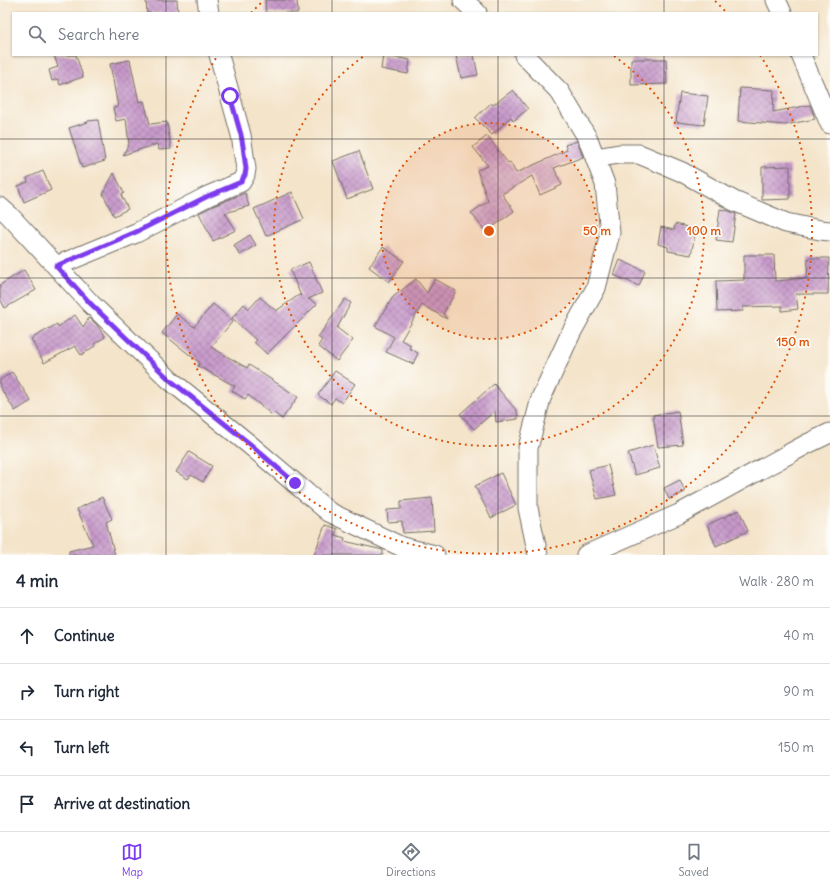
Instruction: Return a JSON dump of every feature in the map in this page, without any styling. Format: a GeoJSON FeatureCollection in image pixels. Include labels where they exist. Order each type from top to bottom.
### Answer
{"type":"FeatureCollection","features":[{"type":"Feature","properties":{"kind":"street"},"geometry":{"type":"LineString","coordinates":[[208,0],[209,12]]}},
{"type":"Feature","properties":{"kind":"street"},"geometry":{"type":"LineString","coordinates":[[463,0],[475,12]]}},
{"type":"Feature","properties":{"kind":"street"},"geometry":{"type":"LineString","coordinates":[[776,0],[782,12]]}},
{"type":"Feature","properties":{"kind":"street"},"geometry":{"type":"LineString","coordinates":[[56,266],[136,232],[208,196],[241,182],[245,175],[246,169],[241,135],[219,56]]}},
{"type":"Feature","properties":{"kind":"street"},"geometry":{"type":"LineString","coordinates":[[525,56],[560,92],[588,139],[605,184],[610,233],[596,288],[571,333],[541,398],[528,448],[528,508],[538,555]]}},
{"type":"Feature","properties":{"kind":"street"},"geometry":{"type":"LineString","coordinates":[[801,56],[830,124]]}},
{"type":"Feature","properties":{"kind":"street"},"geometry":{"type":"LineString","coordinates":[[595,158],[619,154],[639,154],[682,172],[734,201],[786,223],[830,231]]}},
{"type":"Feature","properties":{"kind":"street"},"geometry":{"type":"LineString","coordinates":[[0,207],[91,304],[170,380],[250,444],[330,512],[402,547],[435,555]]}},
{"type":"Feature","properties":{"kind":"street"},"geometry":{"type":"LineString","coordinates":[[586,555],[679,514],[807,444],[830,434]]}},
{"type":"Feature","properties":{"kind":"building"},"geometry":{"type":"Polygon","coordinates":[[[146,0],[177,0],[178,12],[147,12],[146,0]]]}},
{"type":"Feature","properties":{"kind":"building"},"geometry":{"type":"Polygon","coordinates":[[[265,0],[297,0],[298,12],[266,12],[265,0]]]}},
{"type":"Feature","properties":{"kind":"building"},"geometry":{"type":"Polygon","coordinates":[[[54,56],[76,56],[83,77],[60,85],[58,79],[52,81],[49,70],[58,67],[54,56]]]}},
{"type":"Feature","properties":{"kind":"building"},"geometry":{"type":"Polygon","coordinates":[[[383,56],[410,60],[408,74],[381,69],[383,56]]]}},
{"type":"Feature","properties":{"kind":"building"},"geometry":{"type":"Polygon","coordinates":[[[456,56],[474,56],[478,75],[461,78],[456,56]]]}},
{"type":"Feature","properties":{"kind":"building"},"geometry":{"type":"Polygon","coordinates":[[[631,59],[666,59],[667,84],[631,85],[631,59]]]}},
{"type":"Feature","properties":{"kind":"building"},"geometry":{"type":"Polygon","coordinates":[[[130,60],[139,102],[144,101],[150,124],[167,122],[171,149],[159,150],[157,144],[123,155],[129,144],[126,119],[116,121],[113,108],[118,107],[110,64],[130,60]]]}},
{"type":"Feature","properties":{"kind":"building"},"geometry":{"type":"Polygon","coordinates":[[[740,88],[774,90],[773,112],[810,105],[815,119],[785,125],[738,121],[740,88]]]}},
{"type":"Feature","properties":{"kind":"building"},"geometry":{"type":"Polygon","coordinates":[[[513,90],[528,109],[513,121],[511,117],[492,135],[475,118],[491,103],[493,105],[513,90]]]}},
{"type":"Feature","properties":{"kind":"building"},"geometry":{"type":"Polygon","coordinates":[[[680,93],[708,96],[704,125],[676,122],[680,93]]]}},
{"type":"Feature","properties":{"kind":"building"},"geometry":{"type":"Polygon","coordinates":[[[98,120],[105,161],[82,168],[69,128],[88,121],[98,120]]]}},
{"type":"Feature","properties":{"kind":"building"},"geometry":{"type":"Polygon","coordinates":[[[487,136],[508,163],[510,162],[516,173],[567,150],[565,145],[577,141],[583,157],[554,168],[562,185],[540,195],[532,176],[502,194],[514,211],[486,232],[471,213],[488,201],[477,170],[488,166],[473,147],[487,136]]]}},
{"type":"Feature","properties":{"kind":"building"},"geometry":{"type":"Polygon","coordinates":[[[359,151],[373,189],[347,199],[333,161],[359,151]]]}},
{"type":"Feature","properties":{"kind":"building"},"geometry":{"type":"Polygon","coordinates":[[[790,166],[790,199],[762,200],[762,167],[790,166]]]}},
{"type":"Feature","properties":{"kind":"building"},"geometry":{"type":"Polygon","coordinates":[[[43,171],[51,190],[24,202],[18,186],[28,182],[27,178],[43,171]]]}},
{"type":"Feature","properties":{"kind":"building"},"geometry":{"type":"Polygon","coordinates":[[[114,173],[124,193],[121,195],[128,209],[114,216],[103,194],[114,173]]]}},
{"type":"Feature","properties":{"kind":"building"},"geometry":{"type":"Polygon","coordinates":[[[292,192],[304,219],[266,236],[254,209],[292,192]]]}},
{"type":"Feature","properties":{"kind":"building"},"geometry":{"type":"Polygon","coordinates":[[[245,193],[249,206],[225,213],[236,230],[213,241],[199,213],[245,193]]]}},
{"type":"Feature","properties":{"kind":"building"},"geometry":{"type":"Polygon","coordinates":[[[720,209],[736,214],[732,242],[716,240],[720,209]]]}},
{"type":"Feature","properties":{"kind":"building"},"geometry":{"type":"Polygon","coordinates":[[[675,224],[696,229],[691,255],[668,251],[668,247],[658,244],[661,227],[674,230],[675,224]]]}},
{"type":"Feature","properties":{"kind":"building"},"geometry":{"type":"Polygon","coordinates":[[[250,235],[256,245],[240,255],[234,245],[250,235]]]}},
{"type":"Feature","properties":{"kind":"building"},"geometry":{"type":"Polygon","coordinates":[[[383,247],[404,261],[389,282],[369,267],[383,247]]]}},
{"type":"Feature","properties":{"kind":"building"},"geometry":{"type":"Polygon","coordinates":[[[744,255],[774,255],[775,281],[807,278],[808,258],[829,258],[828,294],[796,294],[798,309],[782,311],[782,306],[743,307],[743,311],[717,312],[716,281],[744,280],[744,255]]]}},
{"type":"Feature","properties":{"kind":"building"},"geometry":{"type":"Polygon","coordinates":[[[620,260],[645,271],[639,286],[614,275],[620,260]]]}},
{"type":"Feature","properties":{"kind":"building"},"geometry":{"type":"Polygon","coordinates":[[[309,262],[322,293],[308,299],[317,304],[267,354],[254,342],[256,340],[232,318],[244,304],[249,309],[260,297],[276,311],[299,295],[301,296],[290,270],[309,262]]]}},
{"type":"Feature","properties":{"kind":"building"},"geometry":{"type":"Polygon","coordinates":[[[24,270],[36,290],[5,308],[0,299],[0,285],[24,270]]]}},
{"type":"Feature","properties":{"kind":"building"},"geometry":{"type":"Polygon","coordinates":[[[416,279],[427,293],[435,279],[456,291],[443,314],[447,319],[422,305],[401,340],[411,345],[409,348],[418,353],[413,364],[386,352],[394,337],[375,326],[393,297],[416,279]]]}},
{"type":"Feature","properties":{"kind":"building"},"geometry":{"type":"Polygon","coordinates":[[[345,299],[351,303],[337,328],[353,340],[337,361],[318,346],[322,340],[318,337],[345,299]]]}},
{"type":"Feature","properties":{"kind":"building"},"geometry":{"type":"Polygon","coordinates":[[[213,304],[233,321],[211,347],[247,368],[249,365],[298,397],[282,419],[274,413],[272,415],[248,395],[245,399],[232,391],[235,386],[198,366],[200,363],[162,333],[177,314],[194,327],[213,304]]]}},
{"type":"Feature","properties":{"kind":"building"},"geometry":{"type":"Polygon","coordinates":[[[75,315],[83,327],[89,318],[91,319],[105,337],[81,355],[75,346],[44,363],[31,339],[57,324],[58,327],[75,315]]]}},
{"type":"Feature","properties":{"kind":"building"},"geometry":{"type":"Polygon","coordinates":[[[335,371],[355,384],[342,403],[335,398],[331,404],[318,395],[335,371]]]}},
{"type":"Feature","properties":{"kind":"building"},"geometry":{"type":"Polygon","coordinates":[[[12,372],[31,401],[15,411],[0,387],[0,380],[12,372]]]}},
{"type":"Feature","properties":{"kind":"building"},"geometry":{"type":"Polygon","coordinates":[[[494,384],[517,411],[518,419],[496,422],[495,411],[474,429],[460,414],[494,384]]]}},
{"type":"Feature","properties":{"kind":"building"},"geometry":{"type":"Polygon","coordinates":[[[678,411],[683,445],[658,447],[653,415],[678,411]]]}},
{"type":"Feature","properties":{"kind":"building"},"geometry":{"type":"Polygon","coordinates":[[[653,445],[660,468],[635,475],[628,453],[653,445]]]}},
{"type":"Feature","properties":{"kind":"building"},"geometry":{"type":"Polygon","coordinates":[[[189,452],[212,466],[203,482],[191,475],[188,479],[176,472],[189,452]]]}},
{"type":"Feature","properties":{"kind":"building"},"geometry":{"type":"Polygon","coordinates":[[[608,465],[616,495],[597,499],[589,470],[608,465]]]}},
{"type":"Feature","properties":{"kind":"building"},"geometry":{"type":"Polygon","coordinates":[[[501,473],[516,505],[491,518],[475,486],[501,473]]]}},
{"type":"Feature","properties":{"kind":"building"},"geometry":{"type":"Polygon","coordinates":[[[680,480],[685,492],[669,499],[664,488],[680,480]]]}},
{"type":"Feature","properties":{"kind":"building"},"geometry":{"type":"Polygon","coordinates":[[[102,497],[112,519],[106,522],[115,555],[69,555],[69,551],[93,545],[77,509],[102,497]]]}},
{"type":"Feature","properties":{"kind":"building"},"geometry":{"type":"Polygon","coordinates":[[[432,498],[434,531],[403,533],[402,521],[388,522],[387,510],[401,509],[401,501],[432,498]]]}},
{"type":"Feature","properties":{"kind":"building"},"geometry":{"type":"Polygon","coordinates":[[[739,510],[748,531],[716,546],[707,525],[739,510]]]}},
{"type":"Feature","properties":{"kind":"building"},"geometry":{"type":"Polygon","coordinates":[[[325,525],[337,529],[335,535],[345,538],[344,541],[383,550],[383,555],[314,555],[325,525]]]}},
{"type":"Feature","properties":{"kind":"route"},"geometry":{"type":"LineString","coordinates":[[230,96],[241,135],[246,169],[245,175],[241,182],[235,186],[208,196],[136,232],[56,266],[91,304],[170,380],[250,444],[295,483]]}}]}
